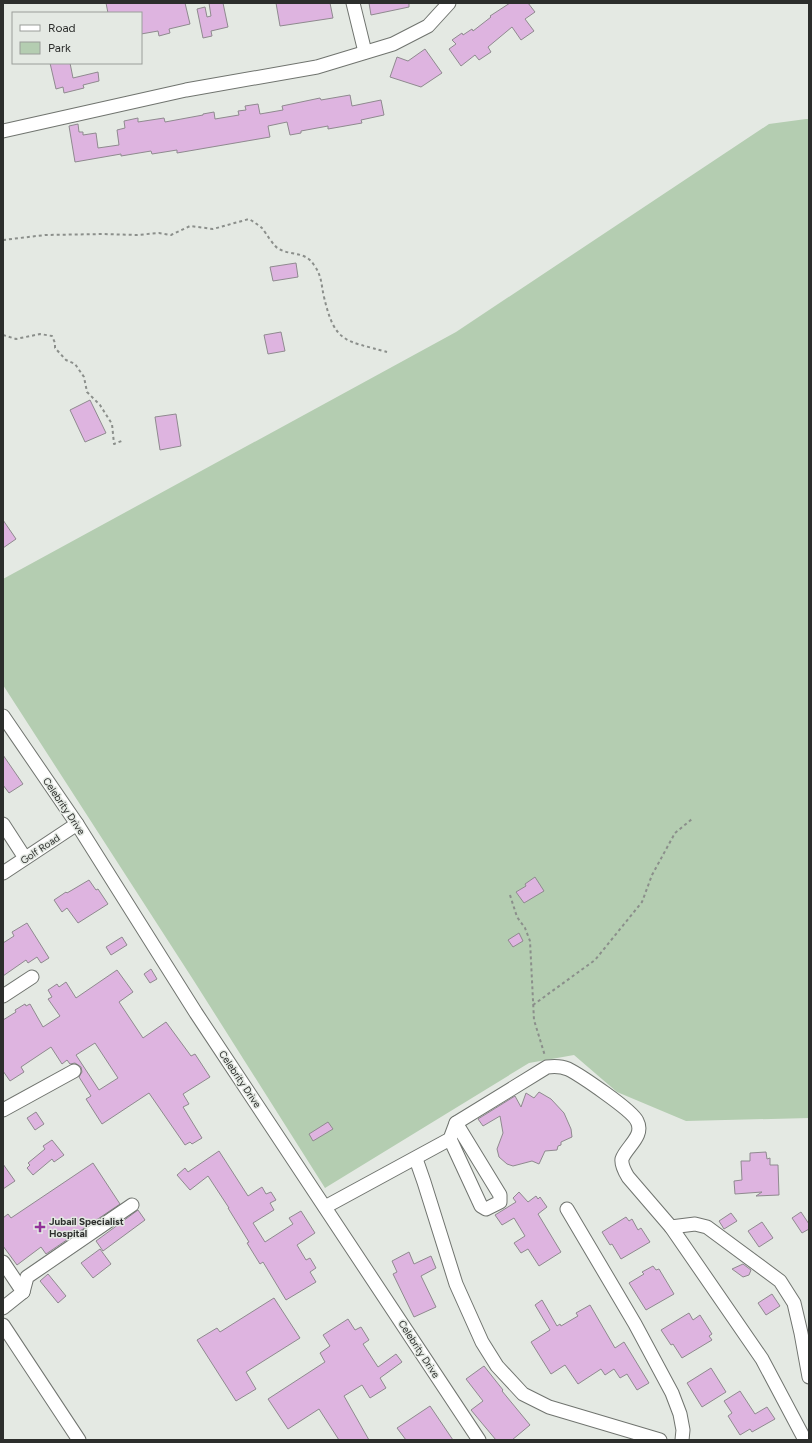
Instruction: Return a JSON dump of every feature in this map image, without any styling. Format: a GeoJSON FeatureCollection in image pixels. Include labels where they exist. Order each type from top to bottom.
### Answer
{"type":"FeatureCollection","features":[{"type":"Feature","properties":{"kind":"street"},"geometry":{"type":"LineString","coordinates":[[353,3],[365,52]]}},
{"type":"Feature","properties":{"kind":"street"},"geometry":{"type":"LineString","coordinates":[[3,131],[186,90],[317,67],[393,44],[428,26],[449,3]]}},
{"type":"Feature","properties":{"kind":"street","name":"Celebrity Drive"},"geometry":{"type":"LineString","coordinates":[[3,716],[77,824],[196,1013],[479,1440]]}},
{"type":"Feature","properties":{"kind":"street"},"geometry":{"type":"LineString","coordinates":[[3,824],[25,858]]}},
{"type":"Feature","properties":{"kind":"street","name":"Golf Road"},"geometry":{"type":"LineString","coordinates":[[3,873],[77,824]]}},
{"type":"Feature","properties":{"kind":"street"},"geometry":{"type":"LineString","coordinates":[[3,996],[32,977]]}},
{"type":"Feature","properties":{"kind":"street"},"geometry":{"type":"LineString","coordinates":[[325,1207],[416,1159],[450,1139],[456,1123],[547,1067],[557,1066],[568,1069],[616,1101],[637,1121],[639,1131],[622,1160],[628,1177],[671,1227],[762,1359],[805,1440]]}},
{"type":"Feature","properties":{"kind":"street"},"geometry":{"type":"LineString","coordinates":[[3,1110],[74,1071]]}},
{"type":"Feature","properties":{"kind":"street"},"geometry":{"type":"LineString","coordinates":[[450,1139],[481,1206],[486,1209],[500,1202],[500,1195],[456,1123]]}},
{"type":"Feature","properties":{"kind":"street"},"geometry":{"type":"LineString","coordinates":[[416,1159],[456,1284],[482,1342],[497,1366],[523,1394],[549,1407],[660,1440]]}},
{"type":"Feature","properties":{"kind":"street"},"geometry":{"type":"LineString","coordinates":[[3,1308],[23,1292],[27,1277],[132,1205]]}},
{"type":"Feature","properties":{"kind":"street"},"geometry":{"type":"LineString","coordinates":[[567,1209],[635,1324],[672,1393],[680,1414],[683,1430],[682,1440]]}},
{"type":"Feature","properties":{"kind":"street"},"geometry":{"type":"LineString","coordinates":[[671,1227],[695,1224],[707,1227],[780,1281],[794,1303],[809,1377]]}},
{"type":"Feature","properties":{"kind":"street"},"geometry":{"type":"LineString","coordinates":[[3,1262],[23,1292]]}},
{"type":"Feature","properties":{"kind":"street"},"geometry":{"type":"LineString","coordinates":[[3,1325],[80,1440]]}},
{"type":"Feature","properties":{"kind":"path"},"geometry":{"type":"LineString","coordinates":[[3,240],[45,235],[171,234],[190,226],[213,229],[250,219],[261,227],[278,249],[304,255],[313,263],[321,277],[324,297],[334,328],[344,339],[352,343],[387,352]]}},
{"type":"Feature","properties":{"kind":"path"},"geometry":{"type":"LineString","coordinates":[[3,335],[16,339],[40,334],[52,336],[55,343],[55,348],[66,360],[75,364],[84,377],[87,392],[100,406],[112,424],[114,444],[124,440]]}},
{"type":"Feature","properties":{"kind":"path"},"geometry":{"type":"LineString","coordinates":[[533,1005],[595,960],[642,902],[652,875],[675,833],[692,819]]}},
{"type":"Feature","properties":{"kind":"path"},"geometry":{"type":"LineString","coordinates":[[510,895],[517,917],[530,941],[534,1020],[547,1067]]}},
{"type":"Feature","properties":{"kind":"green space"},"geometry":{"type":"Polygon","coordinates":[[[809,119],[809,1118],[686,1121],[617,1092],[574,1055],[529,1063],[325,1188],[194,981],[3,685],[3,579],[456,332],[769,124],[809,119]]]}},
{"type":"Feature","properties":{"kind":"building"},"geometry":{"type":"Polygon","coordinates":[[[106,3],[185,3],[190,24],[169,29],[170,33],[159,36],[158,31],[142,34],[142,12],[108,12],[106,3]]]}},
{"type":"Feature","properties":{"kind":"building"},"geometry":{"type":"Polygon","coordinates":[[[209,3],[223,3],[228,27],[211,31],[212,36],[203,38],[197,9],[205,7],[207,17],[211,16],[209,3]]]}},
{"type":"Feature","properties":{"kind":"building"},"geometry":{"type":"Polygon","coordinates":[[[276,3],[330,3],[333,18],[280,26],[276,3]]]}},
{"type":"Feature","properties":{"kind":"building"},"geometry":{"type":"Polygon","coordinates":[[[369,3],[409,3],[409,7],[371,15],[369,3]]]}},
{"type":"Feature","properties":{"kind":"building"},"geometry":{"type":"Polygon","coordinates":[[[510,3],[528,3],[535,12],[525,19],[534,31],[521,40],[512,27],[488,47],[491,52],[479,60],[475,55],[461,66],[449,49],[456,44],[452,40],[462,33],[463,35],[472,29],[473,31],[491,17],[490,16],[510,3]]]}},
{"type":"Feature","properties":{"kind":"building"},"geometry":{"type":"Polygon","coordinates":[[[425,49],[442,73],[421,87],[390,77],[397,57],[408,61],[425,49]]]}},
{"type":"Feature","properties":{"kind":"building"},"geometry":{"type":"Polygon","coordinates":[[[50,64],[70,64],[73,78],[98,72],[99,81],[83,85],[84,88],[64,93],[63,87],[56,89],[50,64]]]}},
{"type":"Feature","properties":{"kind":"building"},"geometry":{"type":"Polygon","coordinates":[[[350,95],[352,106],[381,100],[384,115],[361,120],[362,123],[328,129],[328,126],[301,131],[301,133],[290,135],[287,122],[268,126],[270,137],[177,153],[177,150],[152,154],[151,151],[121,156],[121,154],[75,162],[69,126],[78,124],[79,132],[83,132],[83,135],[96,133],[98,148],[119,145],[117,130],[125,128],[124,121],[138,118],[138,122],[164,118],[165,122],[214,112],[215,119],[239,115],[238,111],[246,110],[245,106],[258,104],[260,114],[283,110],[282,106],[320,98],[321,100],[350,95]]]}},
{"type":"Feature","properties":{"kind":"building"},"geometry":{"type":"Polygon","coordinates":[[[296,263],[298,277],[273,281],[270,267],[296,263]]]}},
{"type":"Feature","properties":{"kind":"building"},"geometry":{"type":"Polygon","coordinates":[[[281,332],[285,351],[268,354],[264,335],[281,332]]]}},
{"type":"Feature","properties":{"kind":"building"},"geometry":{"type":"Polygon","coordinates":[[[90,400],[106,433],[85,442],[70,410],[90,400]]]}},
{"type":"Feature","properties":{"kind":"building"},"geometry":{"type":"Polygon","coordinates":[[[176,414],[181,446],[160,450],[155,417],[176,414]]]}},
{"type":"Feature","properties":{"kind":"building"},"geometry":{"type":"Polygon","coordinates":[[[3,520],[16,539],[3,548],[3,520]]]}},
{"type":"Feature","properties":{"kind":"building"},"geometry":{"type":"Polygon","coordinates":[[[3,755],[23,784],[9,793],[3,785],[3,755]]]}},
{"type":"Feature","properties":{"kind":"building"},"geometry":{"type":"Polygon","coordinates":[[[535,877],[544,891],[524,903],[516,892],[526,886],[525,884],[535,877]]]}},
{"type":"Feature","properties":{"kind":"building"},"geometry":{"type":"Polygon","coordinates":[[[89,880],[96,890],[98,889],[108,904],[78,923],[67,908],[62,912],[54,900],[89,880]]]}},
{"type":"Feature","properties":{"kind":"building"},"geometry":{"type":"Polygon","coordinates":[[[27,923],[49,958],[41,963],[37,957],[28,963],[26,960],[3,976],[3,943],[14,936],[12,932],[27,923]]]}},
{"type":"Feature","properties":{"kind":"building"},"geometry":{"type":"Polygon","coordinates":[[[519,933],[523,941],[513,947],[508,940],[519,933]]]}},
{"type":"Feature","properties":{"kind":"building"},"geometry":{"type":"Polygon","coordinates":[[[122,937],[127,945],[111,955],[106,947],[122,937]]]}},
{"type":"Feature","properties":{"kind":"building"},"geometry":{"type":"Polygon","coordinates":[[[151,969],[157,979],[150,983],[144,974],[151,969]]]}},
{"type":"Feature","properties":{"kind":"building"},"geometry":{"type":"Polygon","coordinates":[[[117,970],[133,992],[119,1002],[143,1038],[166,1022],[191,1056],[195,1054],[210,1077],[183,1094],[189,1104],[183,1107],[202,1138],[192,1144],[190,1142],[185,1145],[149,1093],[102,1124],[86,1099],[91,1096],[79,1077],[82,1072],[81,1067],[75,1063],[70,1064],[67,1060],[62,1064],[51,1047],[21,1067],[24,1072],[10,1081],[3,1071],[3,1020],[25,1004],[26,1006],[30,1004],[43,1027],[60,1016],[48,999],[52,997],[48,990],[57,984],[59,987],[66,982],[76,998],[117,970]],[[95,1043],[76,1055],[99,1090],[118,1078],[95,1043]]]}},
{"type":"Feature","properties":{"kind":"building"},"geometry":{"type":"Polygon","coordinates":[[[539,1092],[551,1099],[564,1113],[571,1129],[572,1137],[561,1142],[561,1145],[558,1146],[557,1150],[545,1151],[539,1164],[532,1161],[513,1166],[507,1164],[499,1157],[497,1149],[503,1133],[500,1116],[483,1126],[478,1119],[515,1096],[521,1107],[526,1093],[534,1098],[539,1092]]]}},
{"type":"Feature","properties":{"kind":"building"},"geometry":{"type":"Polygon","coordinates":[[[36,1112],[44,1124],[35,1130],[27,1118],[36,1112]]]}},
{"type":"Feature","properties":{"kind":"building"},"geometry":{"type":"Polygon","coordinates":[[[328,1122],[333,1129],[313,1141],[309,1134],[328,1122]]]}},
{"type":"Feature","properties":{"kind":"building"},"geometry":{"type":"Polygon","coordinates":[[[52,1140],[64,1155],[54,1162],[52,1159],[33,1175],[27,1168],[30,1165],[28,1163],[45,1149],[43,1146],[52,1140]]]}},
{"type":"Feature","properties":{"kind":"building"},"geometry":{"type":"Polygon","coordinates":[[[219,1151],[248,1196],[262,1187],[266,1194],[271,1192],[276,1200],[270,1203],[274,1210],[253,1223],[265,1242],[293,1224],[289,1218],[301,1211],[315,1233],[297,1245],[306,1260],[310,1258],[316,1268],[310,1272],[316,1282],[286,1300],[263,1262],[260,1264],[247,1243],[249,1242],[229,1208],[208,1176],[190,1190],[177,1175],[185,1168],[188,1172],[219,1151]]]}},
{"type":"Feature","properties":{"kind":"building"},"geometry":{"type":"Polygon","coordinates":[[[766,1152],[767,1159],[770,1158],[770,1165],[778,1165],[779,1195],[756,1196],[762,1192],[735,1194],[734,1181],[742,1180],[741,1161],[750,1161],[750,1153],[766,1152]]]}},
{"type":"Feature","properties":{"kind":"building"},"geometry":{"type":"Polygon","coordinates":[[[93,1163],[120,1204],[46,1254],[41,1247],[17,1265],[3,1246],[3,1218],[8,1214],[11,1218],[93,1163]]]}},
{"type":"Feature","properties":{"kind":"building"},"geometry":{"type":"Polygon","coordinates":[[[3,1164],[15,1181],[3,1189],[3,1164]]]}},
{"type":"Feature","properties":{"kind":"building"},"geometry":{"type":"Polygon","coordinates":[[[519,1192],[528,1202],[536,1196],[538,1199],[540,1197],[547,1207],[538,1214],[561,1252],[539,1266],[528,1249],[521,1253],[514,1243],[525,1236],[514,1218],[502,1225],[495,1215],[516,1202],[513,1198],[519,1192]]]}},
{"type":"Feature","properties":{"kind":"building"},"geometry":{"type":"Polygon","coordinates":[[[138,1210],[145,1220],[103,1251],[96,1241],[138,1210]]]}},
{"type":"Feature","properties":{"kind":"building"},"geometry":{"type":"Polygon","coordinates":[[[801,1212],[809,1224],[809,1229],[802,1233],[792,1218],[801,1212]]]}},
{"type":"Feature","properties":{"kind":"building"},"geometry":{"type":"Polygon","coordinates":[[[731,1213],[737,1221],[724,1229],[719,1221],[731,1213]]]}},
{"type":"Feature","properties":{"kind":"building"},"geometry":{"type":"Polygon","coordinates":[[[626,1217],[629,1221],[632,1219],[638,1230],[641,1228],[650,1242],[621,1259],[612,1244],[610,1245],[602,1232],[626,1217]]]}},
{"type":"Feature","properties":{"kind":"building"},"geometry":{"type":"Polygon","coordinates":[[[762,1222],[773,1238],[759,1247],[748,1231],[762,1222]]]}},
{"type":"Feature","properties":{"kind":"building"},"geometry":{"type":"Polygon","coordinates":[[[100,1249],[111,1264],[93,1278],[81,1263],[100,1249]]]}},
{"type":"Feature","properties":{"kind":"building"},"geometry":{"type":"Polygon","coordinates":[[[409,1252],[414,1264],[431,1256],[436,1268],[421,1276],[436,1307],[414,1317],[393,1274],[397,1272],[392,1261],[409,1252]]]}},
{"type":"Feature","properties":{"kind":"building"},"geometry":{"type":"Polygon","coordinates":[[[743,1264],[751,1270],[749,1275],[743,1277],[732,1269],[743,1264]]]}},
{"type":"Feature","properties":{"kind":"building"},"geometry":{"type":"Polygon","coordinates":[[[653,1266],[656,1270],[659,1269],[674,1294],[646,1310],[629,1283],[644,1274],[642,1272],[653,1266]]]}},
{"type":"Feature","properties":{"kind":"building"},"geometry":{"type":"Polygon","coordinates":[[[48,1274],[66,1296],[58,1303],[40,1281],[48,1274]]]}},
{"type":"Feature","properties":{"kind":"building"},"geometry":{"type":"Polygon","coordinates":[[[772,1294],[780,1306],[766,1315],[758,1303],[772,1294]]]}},
{"type":"Feature","properties":{"kind":"building"},"geometry":{"type":"Polygon","coordinates":[[[274,1298],[300,1338],[246,1372],[256,1389],[236,1401],[197,1340],[217,1328],[220,1332],[274,1298]]]}},
{"type":"Feature","properties":{"kind":"building"},"geometry":{"type":"Polygon","coordinates":[[[542,1300],[557,1326],[560,1324],[561,1326],[578,1316],[576,1313],[590,1305],[615,1348],[624,1342],[649,1383],[637,1390],[627,1374],[620,1378],[614,1369],[605,1375],[601,1369],[578,1384],[565,1365],[551,1374],[531,1342],[550,1330],[535,1305],[542,1300]]]}},
{"type":"Feature","properties":{"kind":"building"},"geometry":{"type":"Polygon","coordinates":[[[689,1313],[693,1320],[700,1315],[712,1334],[709,1336],[712,1340],[682,1358],[661,1330],[689,1313]]]}},
{"type":"Feature","properties":{"kind":"building"},"geometry":{"type":"Polygon","coordinates":[[[348,1319],[355,1330],[361,1327],[369,1340],[363,1344],[378,1367],[396,1354],[402,1362],[380,1378],[386,1388],[370,1398],[362,1385],[344,1396],[369,1440],[339,1440],[319,1409],[288,1429],[268,1399],[325,1362],[320,1353],[330,1346],[323,1335],[348,1319]]]}},
{"type":"Feature","properties":{"kind":"building"},"geometry":{"type":"Polygon","coordinates":[[[484,1366],[530,1425],[512,1440],[496,1440],[471,1410],[483,1401],[466,1379],[484,1366]]]}},
{"type":"Feature","properties":{"kind":"building"},"geometry":{"type":"Polygon","coordinates":[[[711,1368],[726,1392],[702,1407],[687,1383],[711,1368]]]}},
{"type":"Feature","properties":{"kind":"building"},"geometry":{"type":"Polygon","coordinates":[[[740,1391],[755,1414],[767,1407],[775,1419],[752,1432],[750,1429],[740,1435],[728,1416],[732,1413],[724,1401],[740,1391]]]}},
{"type":"Feature","properties":{"kind":"building"},"geometry":{"type":"Polygon","coordinates":[[[430,1406],[453,1440],[406,1440],[397,1428],[430,1406]]]}},
{"type":"Feature","properties":{"kind":"place","name":"Jubail Specialist Hospital"},"geometry":{"type":"Point","coordinates":[40,1227]}}]}
